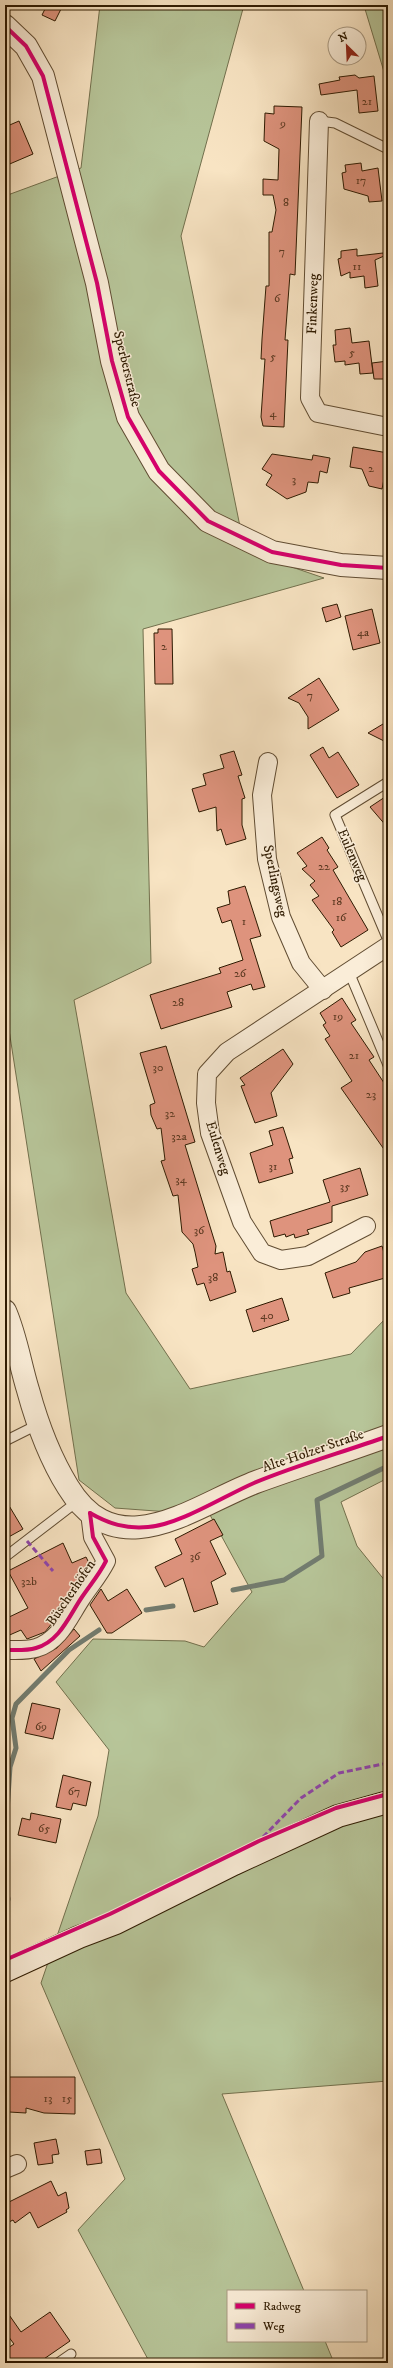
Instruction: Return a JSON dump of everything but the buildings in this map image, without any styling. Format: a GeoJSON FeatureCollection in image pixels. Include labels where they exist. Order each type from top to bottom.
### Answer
{"type":"FeatureCollection","features":[{"type":"Feature","properties":{"kind":"street","name":"Sperberstraße"},"geometry":{"type":"LineString","coordinates":[[5,26],[26,46],[43,76],[97,283],[114,368],[128,417],[159,471],[208,521],[272,552],[341,565],[388,568]]}},
{"type":"Feature","properties":{"kind":"street","name":"Finkenweg"},"geometry":{"type":"LineString","coordinates":[[319,121],[310,398],[318,413],[388,427]]}},
{"type":"Feature","properties":{"kind":"street","name":"Sperlingsweg"},"geometry":{"type":"LineString","coordinates":[[268,762],[262,795],[267,859],[281,917],[301,963],[323,990]]}},
{"type":"Feature","properties":{"kind":"street","name":"Eulenweg"},"geometry":{"type":"LineString","coordinates":[[366,1226],[308,1256],[281,1260],[262,1253],[242,1222],[210,1133],[206,1103],[207,1074],[227,1052],[388,946]]}},
{"type":"Feature","properties":{"kind":"street"},"geometry":{"type":"LineString","coordinates":[[5,1311],[39,1424],[55,1462],[84,1507]]}},
{"type":"Feature","properties":{"kind":"street","name":"Alte Holzer Straße"},"geometry":{"type":"LineString","coordinates":[[84,1507],[108,1523],[127,1527],[149,1527],[171,1522],[255,1483],[388,1436]]}},
{"type":"Feature","properties":{"kind":"street","name":"Büscherhöfen"},"geometry":{"type":"LineString","coordinates":[[5,1650],[36,1648],[50,1641],[63,1628],[82,1596],[101,1572],[106,1561],[93,1536],[84,1507]]}},
{"type":"Feature","properties":{"kind":"street"},"geometry":{"type":"LineString","coordinates":[[5,1971],[79,1937],[116,1923],[234,1864],[338,1816],[388,1802]]}},
{"type":"Feature","properties":{"kind":"street"},"geometry":{"type":"LineString","coordinates":[[5,1985],[85,1945],[116,1923]]}},
{"type":"Feature","properties":{"kind":"lane"},"geometry":{"type":"LineString","coordinates":[[319,121],[335,123],[388,149]]}},
{"type":"Feature","properties":{"kind":"lane","name":"Eulenweg"},"geometry":{"type":"LineString","coordinates":[[388,782],[335,815],[388,940]]}},
{"type":"Feature","properties":{"kind":"lane"},"geometry":{"type":"LineString","coordinates":[[349,972],[388,1064]]}},
{"type":"Feature","properties":{"kind":"lane"},"geometry":{"type":"LineString","coordinates":[[5,1441],[39,1424]]}},
{"type":"Feature","properties":{"kind":"lane"},"geometry":{"type":"LineString","coordinates":[[5,1557],[84,1507]]}},
{"type":"Feature","properties":{"kind":"lane"},"geometry":{"type":"LineString","coordinates":[[58,2363],[71,2354]]}},
{"type":"Feature","properties":{"kind":"green space"},"geometry":{"type":"Polygon","coordinates":[[[100,5],[244,5],[181,236],[245,551],[324,578],[143,629],[151,963],[74,1000],[126,1293],[190,1389],[351,1354],[388,1316],[388,1478],[341,1502],[357,1546],[386,1582],[388,1581],[388,2081],[222,2094],[304,2290],[227,2290],[227,2342],[325,2342],[334,2363],[150,2363],[78,2230],[125,2179],[41,1983],[98,1816],[109,1750],[56,1682],[93,1639],[185,1641],[204,1647],[252,1592],[210,1515],[115,1508],[79,1480],[5,1004],[5,715],[8,682],[5,662],[5,196],[81,168],[100,5]]]}},
{"type":"Feature","properties":{"kind":"green space"},"geometry":{"type":"Polygon","coordinates":[[[369,5],[388,5],[388,85],[365,9],[369,5]]]}},
{"type":"Feature","properties":{"kind":"waterway"},"geometry":{"type":"LineString","coordinates":[[233,1590],[284,1580],[322,1556],[317,1500],[388,1466]]}},
{"type":"Feature","properties":{"kind":"waterway"},"geometry":{"type":"LineString","coordinates":[[146,1610],[173,1606]]}},
{"type":"Feature","properties":{"kind":"waterway"},"geometry":{"type":"LineString","coordinates":[[5,1841],[10,1767],[16,1748],[12,1718],[16,1704],[69,1650],[99,1630]]}},
{"type":"Feature","properties":{"kind":"waterway"},"geometry":{"type":"LineString","coordinates":[[5,1884],[8,1899],[5,1913]]}},
{"type":"Feature","properties":{"kind":"marked path"},"geometry":{"type":"LineString","coordinates":[[27,1541],[53,1571]]}},
{"type":"Feature","properties":{"kind":"marked path"},"geometry":{"type":"LineString","coordinates":[[263,1837],[301,1798],[339,1773],[388,1763]]}},
{"type":"Feature","properties":{"kind":"cycle path"},"geometry":{"type":"LineString","coordinates":[[5,26],[26,46],[43,76],[97,283],[112,361],[128,417],[159,471],[208,521],[272,552],[341,565],[388,568]]}},
{"type":"Feature","properties":{"kind":"cycle path"},"geometry":{"type":"LineString","coordinates":[[90,1513],[118,1525],[132,1527],[160,1525],[187,1516],[270,1476],[388,1436]]}},
{"type":"Feature","properties":{"kind":"cycle path"},"geometry":{"type":"LineString","coordinates":[[5,1650],[32,1649],[44,1645],[51,1640],[63,1627],[100,1571],[106,1561],[93,1537],[90,1513]]}},
{"type":"Feature","properties":{"kind":"cycle path"},"geometry":{"type":"LineString","coordinates":[[5,1960],[110,1914],[259,1841],[336,1808],[388,1794]]}}]}
